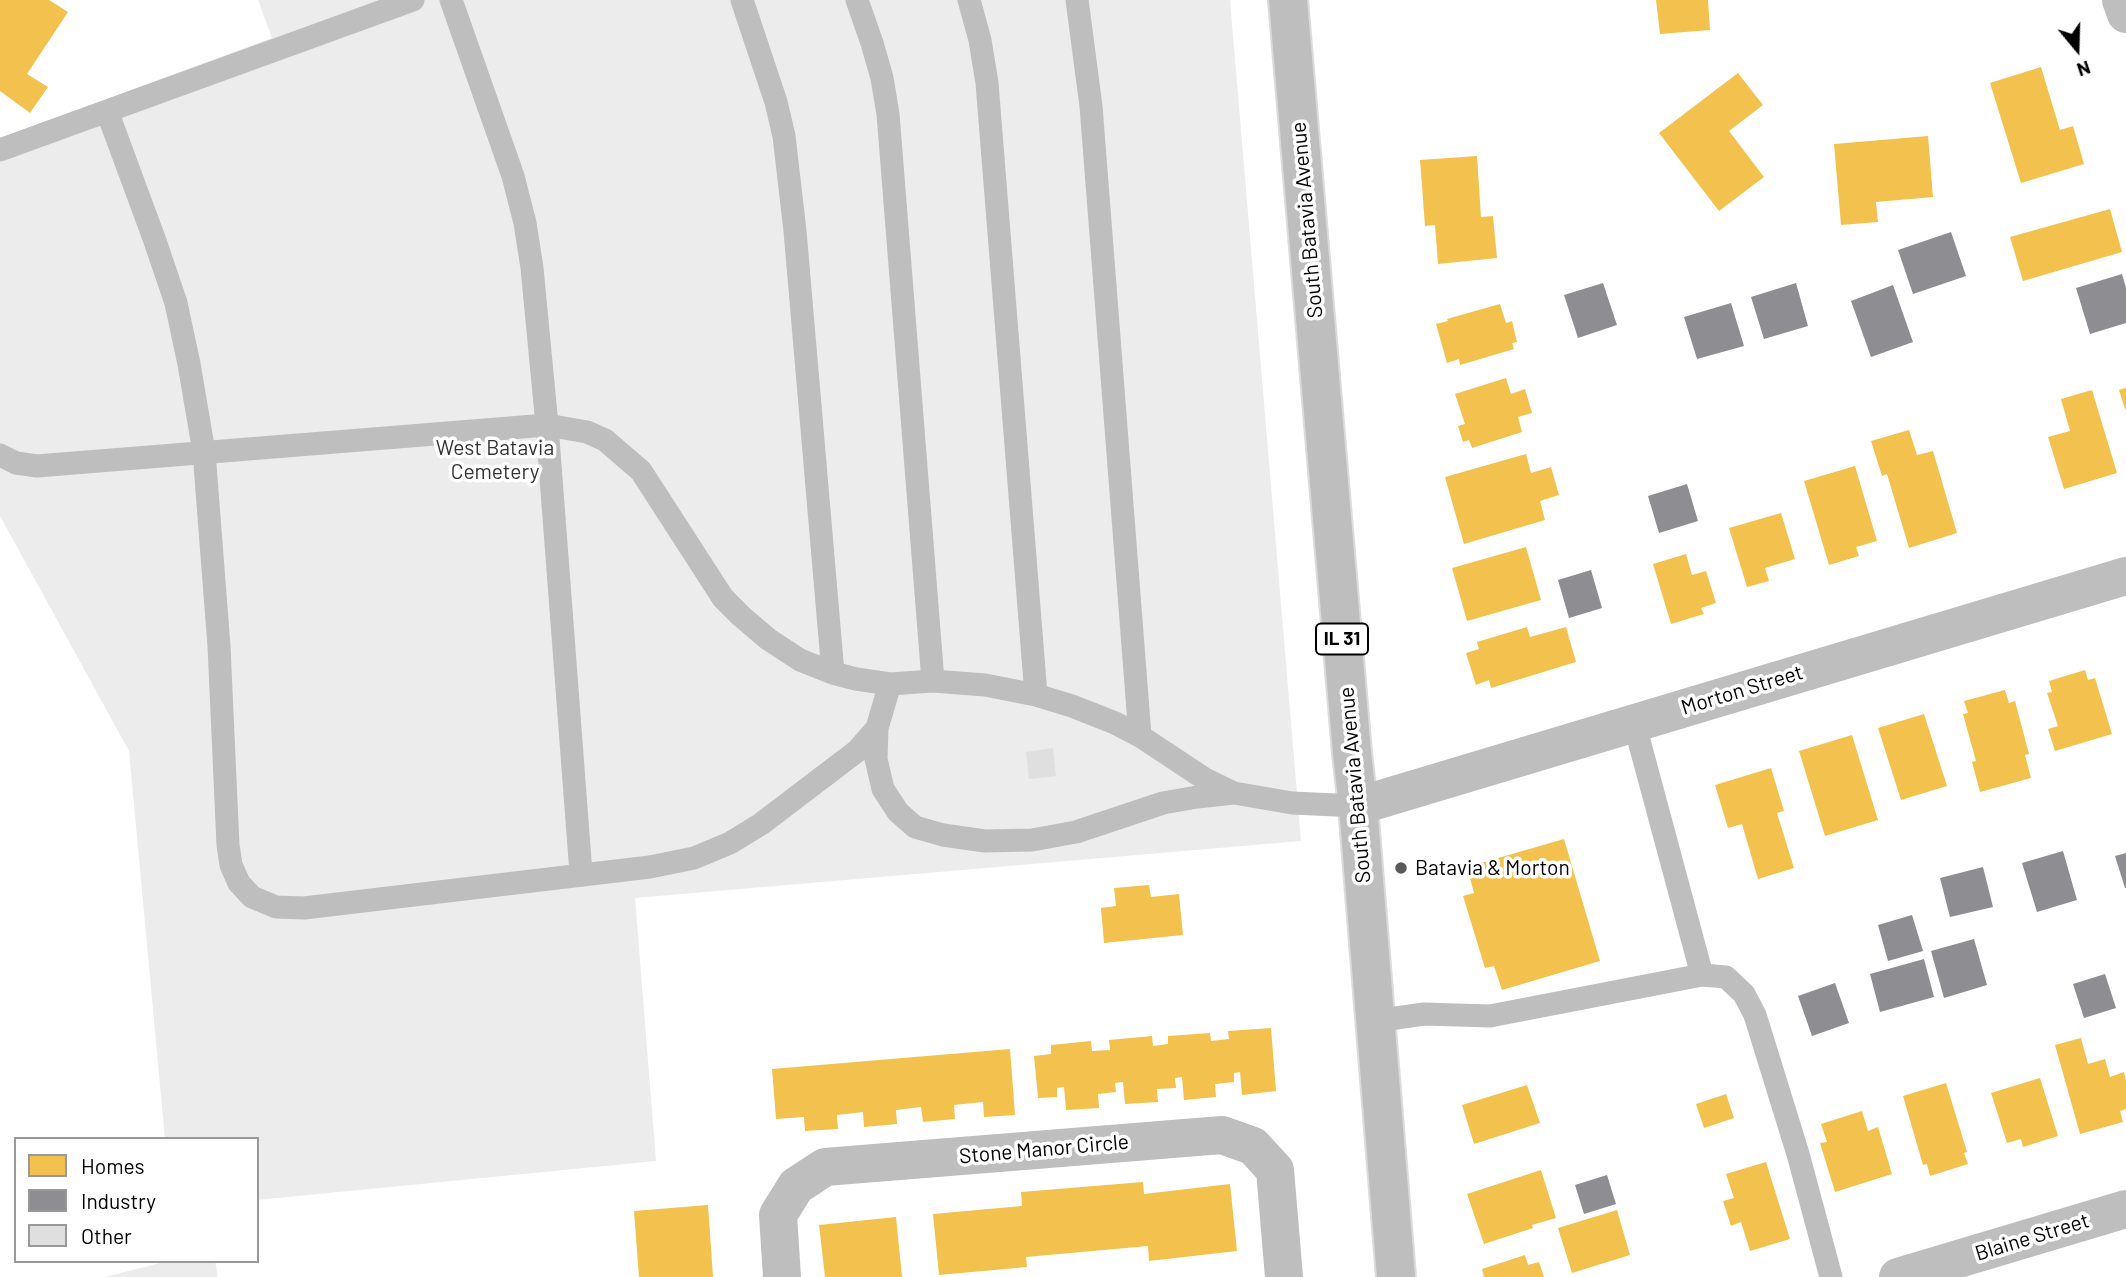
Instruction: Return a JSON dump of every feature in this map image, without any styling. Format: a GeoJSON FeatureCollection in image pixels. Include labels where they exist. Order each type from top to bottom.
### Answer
{"type":"FeatureCollection","features":[{"type":"Feature","properties":{"kind":"street","name":"South Batavia Avenue"},"geometry":{"type":"LineString","coordinates":[[1288,0],[1396,1277]]}},
{"type":"Feature","properties":{"kind":"street"},"geometry":{"type":"LineString","coordinates":[[2121,0],[2126,14]]}},
{"type":"Feature","properties":{"kind":"street","name":"Morton Street"},"geometry":{"type":"LineString","coordinates":[[1358,806],[2126,576]]}},
{"type":"Feature","properties":{"kind":"street","name":"Stone Manor Circle"},"geometry":{"type":"LineString","coordinates":[[782,1277],[778,1215],[796,1186],[825,1167],[1222,1135],[1253,1146],[1275,1170],[1283,1277]]}},
{"type":"Feature","properties":{"kind":"street","name":"Blaine Street"},"geometry":{"type":"LineString","coordinates":[[1898,1277],[2126,1209]]}},
{"type":"Feature","properties":{"kind":"lane"},"geometry":{"type":"LineString","coordinates":[[0,150],[413,0]]}},
{"type":"Feature","properties":{"kind":"lane"},"geometry":{"type":"LineString","coordinates":[[451,0],[513,176],[525,223],[532,268],[547,425],[581,873]]}},
{"type":"Feature","properties":{"kind":"lane"},"geometry":{"type":"LineString","coordinates":[[742,0],[776,102],[786,150],[833,673]]}},
{"type":"Feature","properties":{"kind":"lane"},"geometry":{"type":"LineString","coordinates":[[857,0],[873,43],[888,114],[933,681]]}},
{"type":"Feature","properties":{"kind":"lane"},"geometry":{"type":"LineString","coordinates":[[969,0],[980,40],[987,83],[1036,695]]}},
{"type":"Feature","properties":{"kind":"lane"},"geometry":{"type":"LineString","coordinates":[[1077,0],[1091,106],[1140,736]]}},
{"type":"Feature","properties":{"kind":"lane"},"geometry":{"type":"LineString","coordinates":[[107,111],[156,240],[176,303],[190,364],[204,452],[219,646],[228,845],[231,865],[239,883],[252,897],[276,907],[304,908],[581,873],[650,867],[694,858],[730,843],[761,824],[832,772],[857,751],[877,728]]}},
{"type":"Feature","properties":{"kind":"lane"},"geometry":{"type":"LineString","coordinates":[[0,455],[16,463],[37,466],[547,425],[587,432],[605,440],[640,471],[723,598],[768,639],[800,660],[856,679],[890,684],[933,681],[985,685],[1036,695],[1072,706],[1140,736],[1205,779],[1234,793]]}},
{"type":"Feature","properties":{"kind":"lane"},"geometry":{"type":"LineString","coordinates":[[890,684],[877,728],[876,759],[883,789],[898,812],[915,827],[943,835],[985,841],[1031,840],[1076,832],[1163,803],[1234,793],[1292,803],[1358,806]]}},
{"type":"Feature","properties":{"kind":"lane"},"geometry":{"type":"LineString","coordinates":[[1634,722],[1702,975]]}},
{"type":"Feature","properties":{"kind":"lane"},"geometry":{"type":"LineString","coordinates":[[1375,1021],[1424,1014],[1490,1016],[1702,975],[1726,977],[1744,993],[1755,1015],[1831,1277]]}},
{"type":"Feature","properties":{"kind":"green space","name":"West Batavia Cemetery"},"geometry":{"type":"Polygon","coordinates":[[[258,0],[1230,0],[1301,841],[635,898],[656,1161],[259,1200],[259,1137],[165,1137],[129,751],[0,516],[0,138],[272,38],[258,0]]]}},
{"type":"Feature","properties":{"kind":"green space"},"geometry":{"type":"Polygon","coordinates":[[[160,1263],[215,1263],[218,1277],[105,1277],[160,1263]]]}},
{"type":"Feature","properties":{"kind":"building: Homes"},"geometry":{"type":"Polygon","coordinates":[[[0,0],[49,0],[68,12],[27,74],[48,87],[30,113],[0,91],[0,0]]]}},
{"type":"Feature","properties":{"kind":"building: Homes"},"geometry":{"type":"Polygon","coordinates":[[[1656,0],[1708,0],[1710,30],[1660,34],[1656,0]]]}},
{"type":"Feature","properties":{"kind":"building: Homes"},"geometry":{"type":"Polygon","coordinates":[[[2041,67],[2060,130],[2073,126],[2084,164],[2021,183],[1990,83],[2041,67]]]}},
{"type":"Feature","properties":{"kind":"building: Homes"},"geometry":{"type":"Polygon","coordinates":[[[1738,73],[1763,105],[1729,131],[1764,177],[1719,211],[1659,133],[1738,73]]]}},
{"type":"Feature","properties":{"kind":"building: Homes"},"geometry":{"type":"Polygon","coordinates":[[[1928,136],[1933,197],[1876,202],[1878,222],[1841,225],[1834,144],[1928,136]]]}},
{"type":"Feature","properties":{"kind":"building: Homes"},"geometry":{"type":"Polygon","coordinates":[[[1477,156],[1481,217],[1493,216],[1497,258],[1438,264],[1435,225],[1425,226],[1420,160],[1477,156]]]}},
{"type":"Feature","properties":{"kind":"building: Homes"},"geometry":{"type":"Polygon","coordinates":[[[2110,209],[2122,252],[2023,281],[2010,237],[2110,209]]]}},
{"type":"Feature","properties":{"kind":"building: Homes"},"geometry":{"type":"Polygon","coordinates":[[[1500,304],[1506,323],[1512,321],[1517,342],[1512,343],[1514,349],[1460,365],[1459,359],[1447,363],[1436,324],[1500,304]]]}},
{"type":"Feature","properties":{"kind":"building: Homes"},"geometry":{"type":"Polygon","coordinates":[[[1506,378],[1511,394],[1525,389],[1532,413],[1518,417],[1522,432],[1472,448],[1469,440],[1463,442],[1458,426],[1465,424],[1455,394],[1506,378]]]}},
{"type":"Feature","properties":{"kind":"building: Homes"},"geometry":{"type":"Polygon","coordinates":[[[2126,388],[2126,409],[2125,409],[2119,390],[2126,388]]]}},
{"type":"Feature","properties":{"kind":"building: Homes"},"geometry":{"type":"Polygon","coordinates":[[[2092,390],[2117,473],[2064,489],[2048,437],[2070,431],[2061,399],[2092,390]]]}},
{"type":"Feature","properties":{"kind":"building: Homes"},"geometry":{"type":"Polygon","coordinates":[[[1909,430],[1917,455],[1933,451],[1957,533],[1909,548],[1887,474],[1882,476],[1871,441],[1909,430]]]}},
{"type":"Feature","properties":{"kind":"building: Homes"},"geometry":{"type":"Polygon","coordinates":[[[1526,454],[1531,473],[1551,467],[1559,495],[1540,501],[1545,520],[1464,544],[1445,477],[1526,454]]]}},
{"type":"Feature","properties":{"kind":"building: Homes"},"geometry":{"type":"Polygon","coordinates":[[[1855,466],[1877,541],[1856,547],[1859,556],[1829,565],[1804,481],[1855,466]]]}},
{"type":"Feature","properties":{"kind":"building: Homes"},"geometry":{"type":"Polygon","coordinates":[[[1781,513],[1795,559],[1765,568],[1769,581],[1747,587],[1729,528],[1781,513]]]}},
{"type":"Feature","properties":{"kind":"building: Homes"},"geometry":{"type":"Polygon","coordinates":[[[1526,547],[1541,600],[1467,621],[1452,568],[1526,547]]]}},
{"type":"Feature","properties":{"kind":"building: Homes"},"geometry":{"type":"Polygon","coordinates":[[[1686,554],[1692,575],[1706,571],[1716,603],[1701,608],[1704,614],[1671,624],[1653,564],[1686,554]]]}},
{"type":"Feature","properties":{"kind":"building: Homes"},"geometry":{"type":"Polygon","coordinates":[[[1527,627],[1530,637],[1566,627],[1576,662],[1491,688],[1489,680],[1476,685],[1466,653],[1479,649],[1477,642],[1527,627]]]}},
{"type":"Feature","properties":{"kind":"building: Homes"},"geometry":{"type":"Polygon","coordinates":[[[2085,670],[2088,680],[2095,678],[2112,734],[2055,751],[2048,729],[2058,726],[2047,693],[2052,692],[2049,681],[2085,670]]]}},
{"type":"Feature","properties":{"kind":"building: Homes"},"geometry":{"type":"Polygon","coordinates":[[[2005,690],[2009,703],[2015,701],[2029,754],[2025,755],[2031,778],[1980,792],[1972,762],[1976,761],[1963,714],[1968,713],[1964,701],[2005,690]]]}},
{"type":"Feature","properties":{"kind":"building: Homes"},"geometry":{"type":"Polygon","coordinates":[[[1924,714],[1947,786],[1901,800],[1878,728],[1924,714]]]}},
{"type":"Feature","properties":{"kind":"building: Homes"},"geometry":{"type":"Polygon","coordinates":[[[1852,735],[1878,820],[1825,836],[1799,751],[1852,735]]]}},
{"type":"Feature","properties":{"kind":"building: Homes"},"geometry":{"type":"Polygon","coordinates":[[[1771,768],[1784,811],[1777,813],[1794,868],[1758,879],[1742,824],[1728,828],[1715,785],[1771,768]]]}},
{"type":"Feature","properties":{"kind":"building: Homes"},"geometry":{"type":"Polygon","coordinates":[[[1564,839],[1600,961],[1502,990],[1494,966],[1485,968],[1463,896],[1474,893],[1467,867],[1564,839]]]}},
{"type":"Feature","properties":{"kind":"building: Homes"},"geometry":{"type":"Polygon","coordinates":[[[1149,885],[1151,897],[1179,894],[1183,935],[1104,943],[1101,908],[1116,906],[1114,888],[1149,885]]]}},
{"type":"Feature","properties":{"kind":"building: Homes"},"geometry":{"type":"Polygon","coordinates":[[[1271,1028],[1276,1091],[1242,1095],[1240,1072],[1234,1073],[1234,1082],[1215,1084],[1216,1097],[1184,1100],[1182,1077],[1175,1078],[1176,1088],[1157,1089],[1158,1102],[1125,1104],[1123,1082],[1115,1083],[1116,1092],[1098,1094],[1099,1108],[1066,1110],[1064,1087],[1057,1088],[1057,1097],[1038,1098],[1034,1056],[1051,1054],[1051,1045],[1091,1041],[1092,1051],[1110,1050],[1109,1040],[1152,1036],[1153,1046],[1168,1044],[1168,1036],[1210,1033],[1211,1041],[1229,1039],[1228,1031],[1271,1028]]]}},
{"type":"Feature","properties":{"kind":"building: Homes"},"geometry":{"type":"Polygon","coordinates":[[[2081,1038],[2088,1064],[2105,1059],[2110,1077],[2124,1072],[2126,1109],[2120,1111],[2123,1122],[2080,1134],[2055,1045],[2081,1038]]]}},
{"type":"Feature","properties":{"kind":"building: Homes"},"geometry":{"type":"Polygon","coordinates":[[[1010,1049],[1015,1115],[984,1117],[983,1102],[954,1105],[955,1119],[923,1122],[921,1107],[896,1110],[897,1124],[864,1127],[863,1112],[837,1115],[838,1129],[805,1131],[804,1117],[776,1119],[772,1069],[1010,1049]]]}},
{"type":"Feature","properties":{"kind":"building: Homes"},"geometry":{"type":"Polygon","coordinates":[[[2040,1078],[2058,1136],[2023,1147],[2021,1139],[2007,1143],[1991,1093],[2040,1078]]]}},
{"type":"Feature","properties":{"kind":"building: Homes"},"geometry":{"type":"Polygon","coordinates":[[[1946,1083],[1967,1152],[1964,1153],[1968,1164],[1930,1176],[1927,1164],[1923,1165],[1903,1096],[1946,1083]]]}},
{"type":"Feature","properties":{"kind":"building: Homes"},"geometry":{"type":"Polygon","coordinates":[[[1527,1085],[1540,1123],[1474,1144],[1462,1105],[1527,1085]]]}},
{"type":"Feature","properties":{"kind":"building: Homes"},"geometry":{"type":"Polygon","coordinates":[[[1726,1094],[1734,1118],[1704,1128],[1696,1104],[1726,1094]]]}},
{"type":"Feature","properties":{"kind":"building: Homes"},"geometry":{"type":"Polygon","coordinates":[[[1862,1111],[1868,1131],[1878,1127],[1892,1174],[1835,1192],[1820,1143],[1827,1142],[1821,1124],[1862,1111]]]}},
{"type":"Feature","properties":{"kind":"building: Homes"},"geometry":{"type":"Polygon","coordinates":[[[1766,1162],[1790,1239],[1750,1251],[1741,1222],[1731,1226],[1723,1201],[1734,1198],[1726,1174],[1766,1162]]]}},
{"type":"Feature","properties":{"kind":"building: Homes"},"geometry":{"type":"Polygon","coordinates":[[[1541,1170],[1556,1218],[1484,1244],[1467,1194],[1541,1170]]]}},
{"type":"Feature","properties":{"kind":"building: Homes"},"geometry":{"type":"Polygon","coordinates":[[[1143,1182],[1144,1194],[1230,1184],[1237,1251],[1149,1261],[1148,1246],[1026,1257],[1027,1267],[939,1275],[933,1214],[1022,1206],[1021,1192],[1143,1182]]]}},
{"type":"Feature","properties":{"kind":"building: Homes"},"geometry":{"type":"Polygon","coordinates":[[[708,1205],[713,1277],[639,1277],[634,1211],[708,1205]]]}},
{"type":"Feature","properties":{"kind":"building: Homes"},"geometry":{"type":"Polygon","coordinates":[[[1617,1210],[1630,1255],[1572,1273],[1558,1228],[1617,1210]]]}},
{"type":"Feature","properties":{"kind":"building: Homes"},"geometry":{"type":"Polygon","coordinates":[[[896,1217],[902,1277],[825,1277],[819,1225],[896,1217]]]}},
{"type":"Feature","properties":{"kind":"building: Homes"},"geometry":{"type":"Polygon","coordinates":[[[1525,1255],[1528,1265],[1539,1262],[1544,1277],[1484,1277],[1482,1269],[1525,1255]]]}},
{"type":"Feature","properties":{"kind":"building: Industry"},"geometry":{"type":"Polygon","coordinates":[[[1951,232],[1966,276],[1913,294],[1898,250],[1951,232]]]}},
{"type":"Feature","properties":{"kind":"building: Industry"},"geometry":{"type":"Polygon","coordinates":[[[2122,274],[2126,288],[2126,323],[2090,334],[2076,288],[2122,274]]]}},
{"type":"Feature","properties":{"kind":"building: Industry"},"geometry":{"type":"Polygon","coordinates":[[[1603,283],[1617,325],[1578,338],[1564,295],[1603,283]]]}},
{"type":"Feature","properties":{"kind":"building: Industry"},"geometry":{"type":"Polygon","coordinates":[[[1796,283],[1808,326],[1764,339],[1751,297],[1796,283]]]}},
{"type":"Feature","properties":{"kind":"building: Industry"},"geometry":{"type":"Polygon","coordinates":[[[1893,285],[1913,342],[1871,357],[1851,301],[1893,285]]]}},
{"type":"Feature","properties":{"kind":"building: Industry"},"geometry":{"type":"Polygon","coordinates":[[[1731,303],[1744,346],[1697,359],[1684,317],[1731,303]]]}},
{"type":"Feature","properties":{"kind":"building: Industry"},"geometry":{"type":"Polygon","coordinates":[[[1687,484],[1698,521],[1659,533],[1648,496],[1687,484]]]}},
{"type":"Feature","properties":{"kind":"building: Industry"},"geometry":{"type":"Polygon","coordinates":[[[1591,570],[1602,608],[1569,618],[1558,580],[1591,570]]]}},
{"type":"Feature","properties":{"kind":"building: Industry"},"geometry":{"type":"Polygon","coordinates":[[[2063,851],[2077,900],[2037,912],[2022,863],[2063,851]]]}},
{"type":"Feature","properties":{"kind":"building: Industry"},"geometry":{"type":"Polygon","coordinates":[[[2126,853],[2126,888],[2125,888],[2115,856],[2126,853]]]}},
{"type":"Feature","properties":{"kind":"building: Industry"},"geometry":{"type":"Polygon","coordinates":[[[1983,867],[1993,907],[1950,917],[1940,878],[1983,867]]]}},
{"type":"Feature","properties":{"kind":"building: Industry"},"geometry":{"type":"Polygon","coordinates":[[[1912,915],[1923,951],[1888,961],[1878,925],[1912,915]]]}},
{"type":"Feature","properties":{"kind":"building: Industry"},"geometry":{"type":"Polygon","coordinates":[[[1974,939],[1987,985],[1944,998],[1931,951],[1974,939]]]}},
{"type":"Feature","properties":{"kind":"building: Industry"},"geometry":{"type":"Polygon","coordinates":[[[1924,959],[1934,997],[1880,1012],[1870,974],[1924,959]]]}},
{"type":"Feature","properties":{"kind":"building: Industry"},"geometry":{"type":"Polygon","coordinates":[[[2105,974],[2116,1008],[2084,1018],[2073,984],[2105,974]]]}},
{"type":"Feature","properties":{"kind":"building: Industry"},"geometry":{"type":"Polygon","coordinates":[[[1835,983],[1849,1023],[1812,1036],[1798,996],[1835,983]]]}},
{"type":"Feature","properties":{"kind":"building: Industry"},"geometry":{"type":"Polygon","coordinates":[[[1607,1175],[1616,1204],[1584,1214],[1575,1185],[1607,1175]]]}},
{"type":"Feature","properties":{"kind":"building: Other"},"geometry":{"type":"Polygon","coordinates":[[[1053,748],[1056,776],[1029,779],[1026,752],[1053,748]]]}},
{"type":"Feature","properties":{"kind":"place","name":"Batavia & Morton"},"geometry":{"type":"Point","coordinates":[1401,868]}}]}
